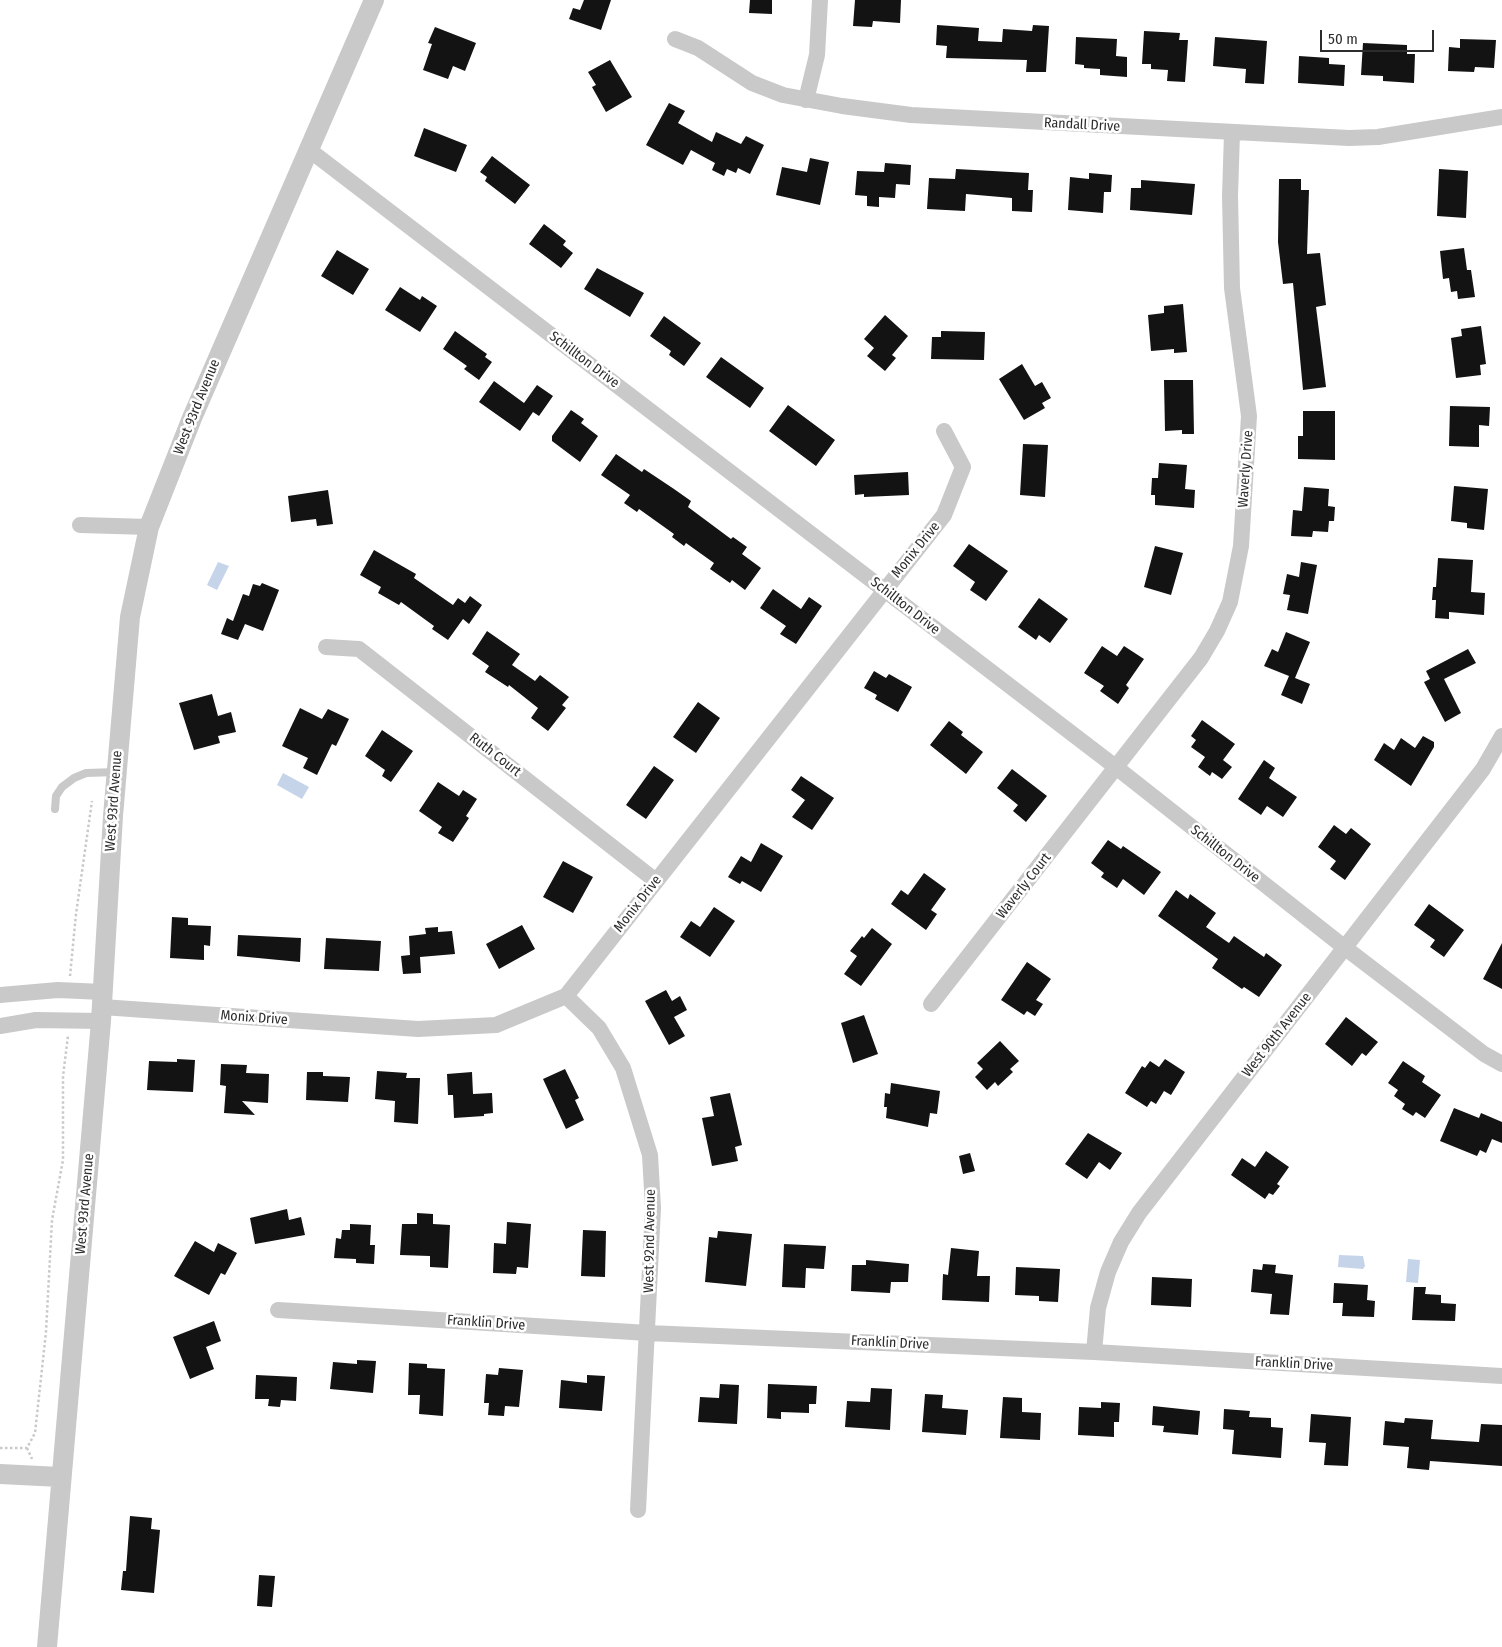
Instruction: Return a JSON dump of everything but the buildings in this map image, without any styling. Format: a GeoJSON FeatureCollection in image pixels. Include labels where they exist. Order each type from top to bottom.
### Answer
{"type":"FeatureCollection","features":[{"type":"Feature","properties":{"kind":"street","name":"West 93rd Avenue"},"geometry":{"type":"LineString","coordinates":[[48,1647],[60,1477],[102,1007],[116,772],[130,617],[150,527],[192,418],[374,0]]}},
{"type":"Feature","properties":{"kind":"street"},"geometry":{"type":"LineString","coordinates":[[806,100],[817,55],[820,0]]}},
{"type":"Feature","properties":{"kind":"street","name":"Randall Drive"},"geometry":{"type":"LineString","coordinates":[[675,39],[698,48],[752,83],[783,95],[911,115],[1232,133],[1364,138],[1502,117]]}},
{"type":"Feature","properties":{"kind":"street","name":"Waverly Drive"},"geometry":{"type":"LineString","coordinates":[[1117,768],[1210,645],[1230,602],[1239,562],[1249,416],[1232,288],[1230,196],[1232,133]]}},
{"type":"Feature","properties":{"kind":"street","name":"Schillton Drive"},"geometry":{"type":"LineString","coordinates":[[308,149],[1117,768],[1344,948],[1484,1054],[1502,1064]]}},
{"type":"Feature","properties":{"kind":"street","name":"Monix Drive"},"geometry":{"type":"LineString","coordinates":[[102,1007],[418,1029],[496,1026],[566,996],[944,515],[963,467],[944,431]]}},
{"type":"Feature","properties":{"kind":"street"},"geometry":{"type":"LineString","coordinates":[[80,525],[150,527]]}},
{"type":"Feature","properties":{"kind":"street","name":"Ruth Court"},"geometry":{"type":"LineString","coordinates":[[326,647],[359,649],[656,881]]}},
{"type":"Feature","properties":{"kind":"street","name":"West 90th Avenue"},"geometry":{"type":"LineString","coordinates":[[1094,1352],[1097,1315],[1103,1288],[1114,1257],[1130,1228],[1483,770],[1502,736]]}},
{"type":"Feature","properties":{"kind":"street","name":"Waverly Court"},"geometry":{"type":"LineString","coordinates":[[931,1004],[1117,768]]}},
{"type":"Feature","properties":{"kind":"street"},"geometry":{"type":"LineString","coordinates":[[0,995],[30,991],[70,991],[102,1007]]}},
{"type":"Feature","properties":{"kind":"street","name":"West 92nd Avenue"},"geometry":{"type":"LineString","coordinates":[[566,996],[599,1028],[623,1068],[650,1155],[653,1208],[638,1510]]}},
{"type":"Feature","properties":{"kind":"street"},"geometry":{"type":"LineString","coordinates":[[0,1026],[36,1020],[69,1020],[102,1007]]}},
{"type":"Feature","properties":{"kind":"street","name":"Franklin Drive"},"geometry":{"type":"LineString","coordinates":[[278,1310],[648,1333],[1094,1352],[1502,1376]]}},
{"type":"Feature","properties":{"kind":"street"},"geometry":{"type":"LineString","coordinates":[[0,1474],[60,1477]]}},
{"type":"Feature","properties":{"kind":"lane"},"geometry":{"type":"LineString","coordinates":[[55,809],[56,796],[62,787],[74,778],[86,773],[116,772]]}},
{"type":"Feature","properties":{"kind":"path"},"geometry":{"type":"LineString","coordinates":[[70,991],[76,914],[92,801]]}},
{"type":"Feature","properties":{"kind":"path"},"geometry":{"type":"LineString","coordinates":[[0,1448],[27,1448],[32,1442],[36,1425],[46,1332],[52,1220],[63,1160],[63,1076],[69,1020]]}},
{"type":"Feature","properties":{"kind":"water"},"geometry":{"type":"Polygon","coordinates":[[[218,562],[229,566],[217,590],[207,585],[218,562]]]}},
{"type":"Feature","properties":{"kind":"water"},"geometry":{"type":"Polygon","coordinates":[[[283,773],[309,787],[302,799],[277,785],[283,773]]]}},
{"type":"Feature","properties":{"kind":"water"},"geometry":{"type":"Polygon","coordinates":[[[1339,1255],[1363,1256],[1365,1266],[1363,1269],[1338,1267],[1339,1255]]]}},
{"type":"Feature","properties":{"kind":"water"},"geometry":{"type":"Polygon","coordinates":[[[1408,1259],[1420,1260],[1418,1283],[1406,1282],[1408,1259]]]}}]}
